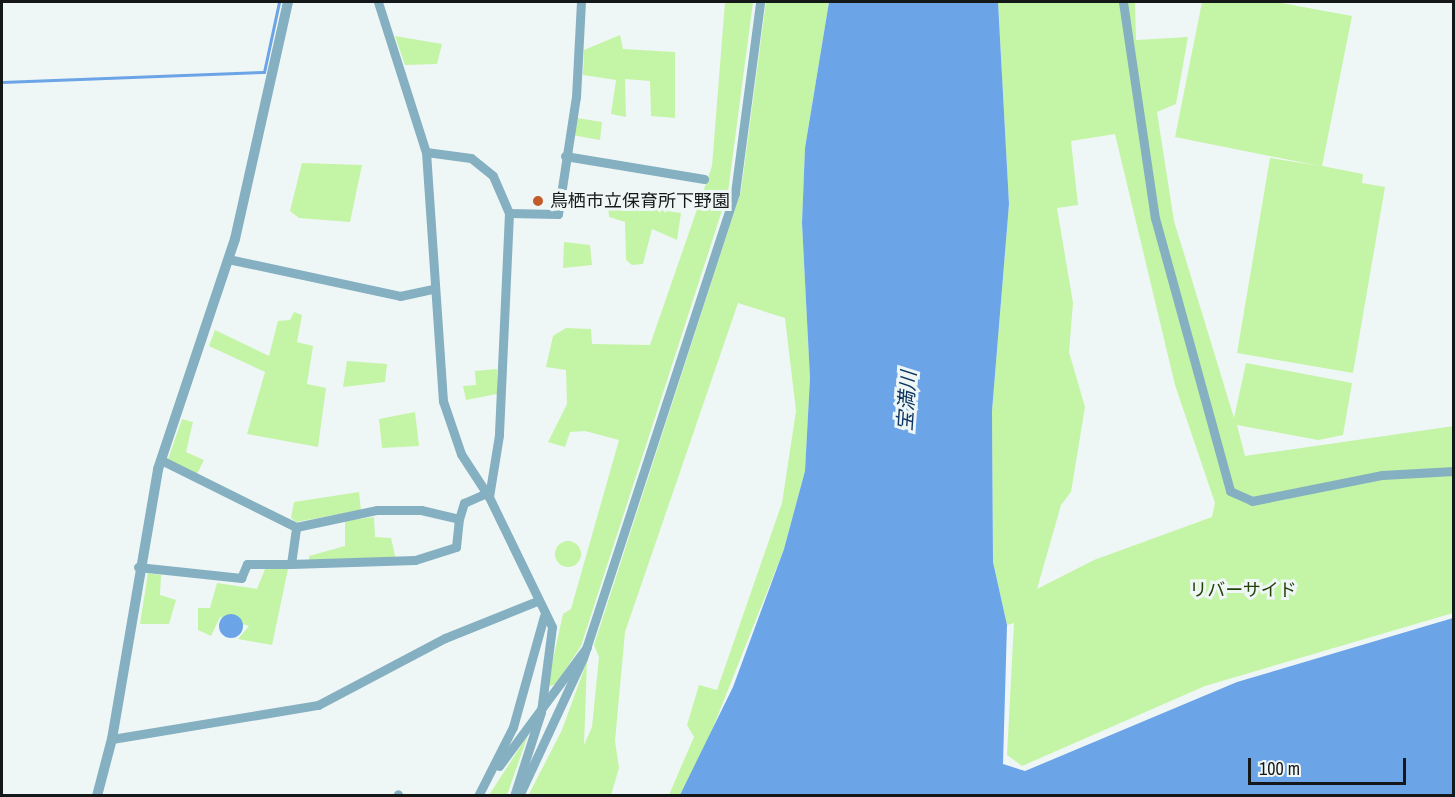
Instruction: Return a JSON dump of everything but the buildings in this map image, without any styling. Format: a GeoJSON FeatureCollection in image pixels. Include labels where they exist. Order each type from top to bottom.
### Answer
{"type":"FeatureCollection","features":[{"type":"Feature","properties":{"kind":"street"},"geometry":{"type":"LineString","coordinates":[[97,795],[112,739],[138,567],[161,460],[228,259],[288,2]]}},
{"type":"Feature","properties":{"kind":"street"},"geometry":{"type":"LineString","coordinates":[[378,2],[426,152],[443,402],[461,454],[488,495],[537,602],[552,627],[542,712],[514,795]]}},
{"type":"Feature","properties":{"kind":"street"},"geometry":{"type":"LineString","coordinates":[[509,213],[555,216],[576,97],[581,2]]}},
{"type":"Feature","properties":{"kind":"street"},"geometry":{"type":"LineString","coordinates":[[519,795],[587,647],[735,193],[760,2]]}},
{"type":"Feature","properties":{"kind":"street"},"geometry":{"type":"LineString","coordinates":[[1124,2],[1155,218],[1230,491],[1252,501],[1382,476],[1454,471]]}},
{"type":"Feature","properties":{"kind":"street"},"geometry":{"type":"LineString","coordinates":[[426,152],[471,159],[493,176],[509,213],[499,435],[488,495]]}},
{"type":"Feature","properties":{"kind":"street"},"geometry":{"type":"LineString","coordinates":[[565,156],[704,179]]}},
{"type":"Feature","properties":{"kind":"street"},"geometry":{"type":"LineString","coordinates":[[228,259],[400,296],[434,290]]}},
{"type":"Feature","properties":{"kind":"street"},"geometry":{"type":"LineString","coordinates":[[161,460],[296,527],[377,510],[420,510],[459,519]]}},
{"type":"Feature","properties":{"kind":"street"},"geometry":{"type":"LineString","coordinates":[[138,567],[241,578],[247,564],[415,560],[460,543],[459,519],[464,503],[488,495]]}},
{"type":"Feature","properties":{"kind":"street"},"geometry":{"type":"LineString","coordinates":[[291,564],[296,527]]}},
{"type":"Feature","properties":{"kind":"street"},"geometry":{"type":"LineString","coordinates":[[112,739],[318,705],[445,638],[537,602]]}},
{"type":"Feature","properties":{"kind":"street"},"geometry":{"type":"LineString","coordinates":[[486,783],[528,685],[544,616]]}},
{"type":"Feature","properties":{"kind":"street"},"geometry":{"type":"LineString","coordinates":[[478,795],[542,712],[578,651],[587,647]]}},
{"type":"Feature","properties":{"kind":"green space"},"geometry":{"type":"Polygon","coordinates":[[[725,2],[753,2],[728,192],[581,646],[556,684],[547,687],[563,614],[571,609],[619,440],[585,431],[570,432],[565,447],[548,442],[567,404],[566,370],[546,367],[553,336],[566,328],[591,329],[592,344],[650,345],[712,166],[725,2]]]}},
{"type":"Feature","properties":{"kind":"green space"},"geometry":{"type":"Polygon","coordinates":[[[766,2],[829,2],[805,148],[802,223],[810,378],[805,471],[784,549],[697,768],[680,795],[669,795],[694,737],[687,725],[699,685],[717,690],[782,503],[796,411],[785,318],[738,303],[625,632],[615,741],[619,768],[611,795],[528,796],[562,730],[587,661],[584,745],[592,727],[599,657],[594,645],[741,191],[766,2]]]}},
{"type":"Feature","properties":{"kind":"green space","name":"リバーサイド"},"geometry":{"type":"Polygon","coordinates":[[[998,2],[1135,2],[1136,40],[1188,37],[1176,104],[1157,112],[1174,221],[1234,418],[1246,363],[1352,383],[1343,435],[1318,440],[1237,425],[1245,456],[1454,426],[1453,613],[1205,686],[1022,766],[1007,755],[1014,623],[1007,625],[993,562],[992,411],[1009,204],[998,2]],[[1115,134],[1071,141],[1078,205],[1057,208],[1073,303],[1069,352],[1085,407],[1071,492],[1061,505],[1037,589],[1094,560],[1212,517],[1215,503],[1175,385],[1115,134]]]}},
{"type":"Feature","properties":{"kind":"green space"},"geometry":{"type":"Polygon","coordinates":[[[1202,2],[1276,2],[1352,16],[1322,166],[1363,174],[1362,183],[1385,187],[1353,373],[1237,353],[1270,158],[1320,166],[1175,137],[1202,2]]]}},
{"type":"Feature","properties":{"kind":"green space"},"geometry":{"type":"Polygon","coordinates":[[[620,35],[623,49],[675,52],[675,118],[651,116],[650,81],[625,79],[626,117],[611,114],[616,80],[583,75],[584,50],[620,35]]]}},
{"type":"Feature","properties":{"kind":"green space"},"geometry":{"type":"Polygon","coordinates":[[[395,36],[442,44],[437,64],[405,65],[395,36]]]}},
{"type":"Feature","properties":{"kind":"green space"},"geometry":{"type":"Polygon","coordinates":[[[577,118],[602,122],[600,140],[572,135],[577,118]]]}},
{"type":"Feature","properties":{"kind":"green space"},"geometry":{"type":"Polygon","coordinates":[[[302,163],[362,165],[350,222],[299,218],[290,211],[302,163]]]}},
{"type":"Feature","properties":{"kind":"green space"},"geometry":{"type":"Polygon","coordinates":[[[608,203],[681,213],[677,240],[652,229],[643,264],[632,265],[626,260],[625,222],[609,217],[608,203]]]}},
{"type":"Feature","properties":{"kind":"green space"},"geometry":{"type":"Polygon","coordinates":[[[564,242],[590,245],[592,265],[563,268],[564,242]]]}},
{"type":"Feature","properties":{"kind":"green space"},"geometry":{"type":"Polygon","coordinates":[[[294,312],[302,315],[297,342],[313,346],[307,384],[326,388],[318,447],[247,434],[265,372],[209,346],[215,330],[269,356],[278,321],[290,320],[294,312]]]}},
{"type":"Feature","properties":{"kind":"green space"},"geometry":{"type":"Polygon","coordinates":[[[347,361],[387,364],[385,382],[343,387],[347,361]]]}},
{"type":"Feature","properties":{"kind":"green space"},"geometry":{"type":"Polygon","coordinates":[[[497,369],[497,394],[466,400],[463,386],[476,385],[475,371],[497,369]]]}},
{"type":"Feature","properties":{"kind":"green space"},"geometry":{"type":"Polygon","coordinates":[[[415,412],[419,446],[382,448],[379,419],[415,412]]]}},
{"type":"Feature","properties":{"kind":"green space"},"geometry":{"type":"Polygon","coordinates":[[[182,419],[193,422],[186,452],[204,460],[197,474],[168,459],[182,419]]]}},
{"type":"Feature","properties":{"kind":"green space"},"geometry":{"type":"Polygon","coordinates":[[[359,492],[361,510],[296,522],[291,518],[294,502],[359,492]]]}},
{"type":"Feature","properties":{"kind":"green space"},"geometry":{"type":"Polygon","coordinates":[[[374,517],[375,537],[391,538],[396,560],[309,562],[309,556],[345,546],[345,521],[374,517]]]}},
{"type":"Feature","properties":{"kind":"green space"},"geometry":{"type":"Polygon","coordinates":[[[568,541],[577,545],[581,554],[577,563],[568,567],[559,563],[555,554],[559,545],[568,541]]]}},
{"type":"Feature","properties":{"kind":"green space"},"geometry":{"type":"Polygon","coordinates":[[[265,569],[288,569],[272,645],[238,639],[249,626],[220,617],[211,636],[198,630],[198,608],[210,608],[217,583],[257,589],[265,569]]]}},
{"type":"Feature","properties":{"kind":"green space"},"geometry":{"type":"Polygon","coordinates":[[[148,573],[161,575],[160,595],[176,600],[169,624],[140,624],[148,573]]]}},
{"type":"Feature","properties":{"kind":"green space"},"geometry":{"type":"Polygon","coordinates":[[[528,735],[507,795],[489,795],[528,735]]]}},
{"type":"Feature","properties":{"kind":"water","name":"宝満川"},"geometry":{"type":"Polygon","coordinates":[[[829,2],[998,2],[1009,204],[992,411],[993,562],[1007,625],[1003,764],[1025,771],[1237,682],[1453,618],[1453,795],[680,795],[733,687],[784,549],[805,471],[810,378],[802,223],[805,148],[829,2]]]}},
{"type":"Feature","properties":{"kind":"water"},"geometry":{"type":"Polygon","coordinates":[[[231,614],[236,615],[242,621],[242,631],[236,637],[231,638],[226,637],[220,631],[219,626],[220,621],[226,615],[231,614]]]}},
{"type":"Feature","properties":{"kind":"waterway"},"geometry":{"type":"LineString","coordinates":[[2,82],[264,72],[279,2]]}},
{"type":"Feature","properties":{"kind":"place","name":"鳥栖市立保育所下野園"},"geometry":{"type":"Point","coordinates":[538,201]}}]}
